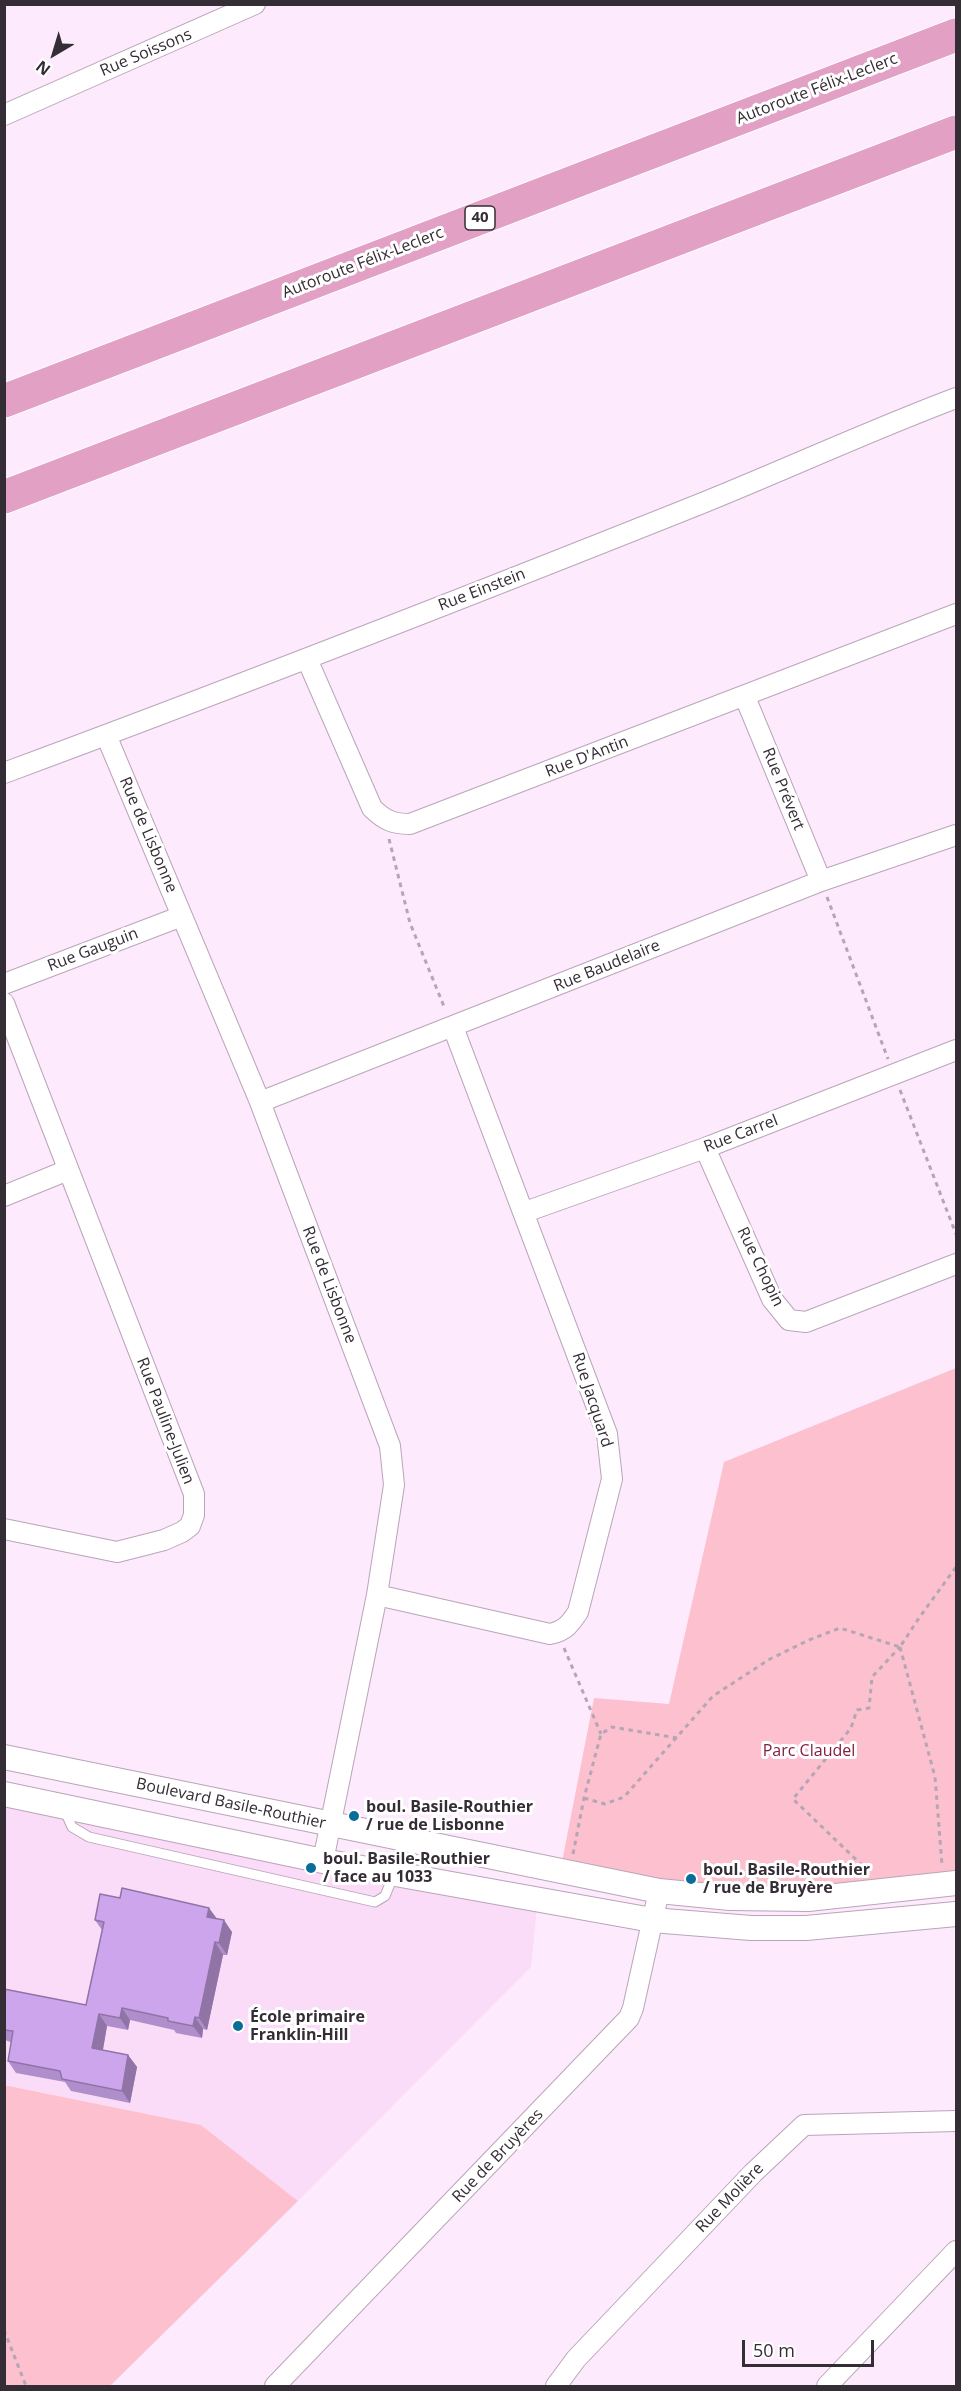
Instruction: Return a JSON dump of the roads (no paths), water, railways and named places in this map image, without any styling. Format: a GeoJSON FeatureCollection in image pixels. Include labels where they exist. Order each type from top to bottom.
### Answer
{"type":"FeatureCollection","features":[{"type":"Feature","properties":{"kind":"highway","name":"Autoroute Félix-Leclerc"},"geometry":{"type":"LineString","coordinates":[[4,401],[957,35]]}},
{"type":"Feature","properties":{"kind":"highway"},"geometry":{"type":"LineString","coordinates":[[4,497],[957,132]]}},
{"type":"Feature","properties":{"kind":"street","name":"Rue Soissons"},"geometry":{"type":"LineString","coordinates":[[4,115],[255,4]]}},
{"type":"Feature","properties":{"kind":"street","name":"Rue Einstein"},"geometry":{"type":"LineString","coordinates":[[4,773],[307,659],[708,501],[887,425],[957,398]]}},
{"type":"Feature","properties":{"kind":"street","name":"Rue D'Antin"},"geometry":{"type":"LineString","coordinates":[[307,659],[372,808],[395,824],[410,824],[957,614]]}},
{"type":"Feature","properties":{"kind":"street","name":"Rue Prévert"},"geometry":{"type":"LineString","coordinates":[[745,697],[821,881]]}},
{"type":"Feature","properties":{"kind":"street","name":"Rue de Lisbonne"},"geometry":{"type":"LineString","coordinates":[[106,735],[260,1102],[390,1446],[394,1485],[377,1595],[323,1861]]}},
{"type":"Feature","properties":{"kind":"street","name":"Rue Baudelaire"},"geometry":{"type":"LineString","coordinates":[[260,1102],[821,881],[957,835]]}},
{"type":"Feature","properties":{"kind":"street","name":"Rue Gauguin"},"geometry":{"type":"LineString","coordinates":[[4,984],[182,916]]}},
{"type":"Feature","properties":{"kind":"street","name":"Rue Pauline-Julien"},"geometry":{"type":"LineString","coordinates":[[4,1003],[194,1494],[194,1515],[190,1526],[164,1540],[117,1552],[4,1529]]}},
{"type":"Feature","properties":{"kind":"street","name":"Rue Jacquard"},"geometry":{"type":"LineString","coordinates":[[377,1595],[550,1634],[558,1632],[569,1625],[578,1612],[612,1479],[607,1434],[525,1212],[453,1027]]}},
{"type":"Feature","properties":{"kind":"street","name":"Rue Carrel"},"geometry":{"type":"LineString","coordinates":[[525,1212],[705,1148],[957,1050]]}},
{"type":"Feature","properties":{"kind":"street","name":"Rue Chopin"},"geometry":{"type":"LineString","coordinates":[[705,1148],[772,1299],[789,1320],[806,1322],[957,1264]]}},
{"type":"Feature","properties":{"kind":"street"},"geometry":{"type":"LineString","coordinates":[[4,1196],[69,1170]]}},
{"type":"Feature","properties":{"kind":"street","name":"Boulevard Basile-Routhier"},"geometry":{"type":"LineString","coordinates":[[4,1757],[659,1891],[730,1898],[808,1899],[950,1884]]}},
{"type":"Feature","properties":{"kind":"street"},"geometry":{"type":"LineString","coordinates":[[62,1807],[68,1769]]}},
{"type":"Feature","properties":{"kind":"street"},"geometry":{"type":"LineString","coordinates":[[4,1794],[323,1861],[652,1920],[730,1927],[806,1929],[957,1914]]}},
{"type":"Feature","properties":{"kind":"street","name":"Rue de Bruyères"},"geometry":{"type":"LineString","coordinates":[[275,2386],[622,2026],[633,2008],[659,1891]]}},
{"type":"Feature","properties":{"kind":"street","name":"Rue Molière"},"geometry":{"type":"LineString","coordinates":[[556,2386],[576,2359],[753,2173],[804,2125],[957,2121]]}},
{"type":"Feature","properties":{"kind":"street"},"geometry":{"type":"LineString","coordinates":[[828,2386],[957,2251]]}},
{"type":"Feature","properties":{"kind":"lane"},"geometry":{"type":"LineString","coordinates":[[62,1807],[72,1827],[89,1837],[375,1902],[385,1896],[394,1874]]}},
{"type":"Feature","properties":{"kind":"place","name":"boul. Basile-Routhier / rue de Lisbonne"},"geometry":{"type":"Point","coordinates":[354,1816]}},
{"type":"Feature","properties":{"kind":"place","name":"boul. Basile-Routhier / face au 1033"},"geometry":{"type":"Point","coordinates":[311,1868]}},
{"type":"Feature","properties":{"kind":"place","name":"boul. Basile-Routhier / rue de Bruyère"},"geometry":{"type":"Point","coordinates":[691,1879]}},
{"type":"Feature","properties":{"kind":"place","name":"École primaire Franklin-Hill"},"geometry":{"type":"Point","coordinates":[238,2026]}},
{"type":"Feature","properties":{"kind":"park label","name":"Parc Claudel"},"geometry":{"type":"Point","coordinates":[809,1751]}}]}
